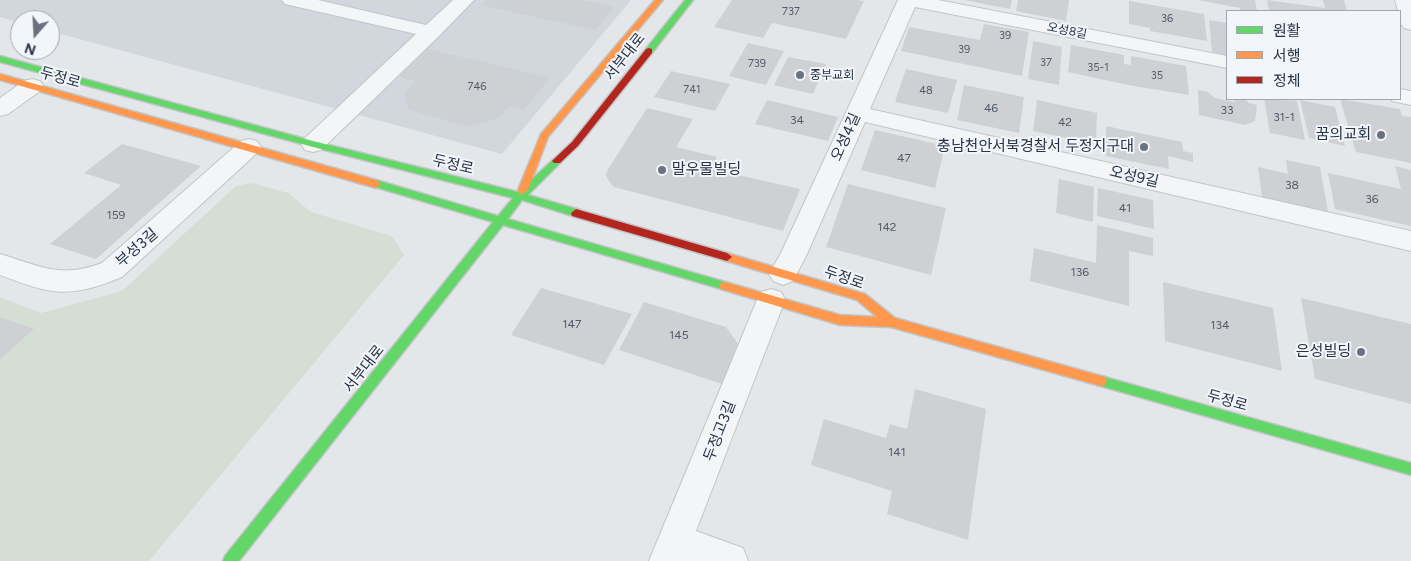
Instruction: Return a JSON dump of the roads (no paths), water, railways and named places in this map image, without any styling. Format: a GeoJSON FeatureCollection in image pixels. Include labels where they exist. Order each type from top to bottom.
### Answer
{"type":"FeatureCollection","features":[{"type":"Feature","properties":{"kind":"street"},"geometry":{"type":"LineString","coordinates":[[292,0],[432,32]]}},
{"type":"Feature","properties":{"kind":"street"},"geometry":{"type":"LineString","coordinates":[[313,144],[464,0]]}},
{"type":"Feature","properties":{"kind":"street","name":"서부대로"},"geometry":{"type":"LineString","coordinates":[[520,196],[544,136],[659,0]]}},
{"type":"Feature","properties":{"kind":"street","name":"서부대로"},"geometry":{"type":"LineString","coordinates":[[230,561],[520,196],[575,144],[689,0]]}},
{"type":"Feature","properties":{"kind":"street","name":"오성8길"},"geometry":{"type":"LineString","coordinates":[[908,0],[1226,62]]}},
{"type":"Feature","properties":{"kind":"street","name":"오성4길"},"geometry":{"type":"LineString","coordinates":[[777,287],[908,0]]}},
{"type":"Feature","properties":{"kind":"street"},"geometry":{"type":"LineString","coordinates":[[1404,1],[1411,24]]}},
{"type":"Feature","properties":{"kind":"street","name":"두정로"},"geometry":{"type":"LineString","coordinates":[[0,59],[313,144],[520,196],[777,287],[840,320],[891,322],[1411,469]]}},
{"type":"Feature","properties":{"kind":"street","name":"두정로"},"geometry":{"type":"LineString","coordinates":[[0,77],[501,220],[777,287],[861,297],[891,322]]}},
{"type":"Feature","properties":{"kind":"street"},"geometry":{"type":"LineString","coordinates":[[0,109],[32,86]]}},
{"type":"Feature","properties":{"kind":"street","name":"오성9길"},"geometry":{"type":"LineString","coordinates":[[857,113],[1411,241]]}},
{"type":"Feature","properties":{"kind":"street","name":"부성3길"},"geometry":{"type":"LineString","coordinates":[[0,264],[54,283],[92,279],[112,270],[249,147]]}},
{"type":"Feature","properties":{"kind":"street","name":"두정고3길"},"geometry":{"type":"LineString","coordinates":[[672,551],[777,287]]}},
{"type":"Feature","properties":{"kind":"street"},"geometry":{"type":"LineString","coordinates":[[672,551],[730,561]]}},
{"type":"Feature","properties":{"kind":"place","name":"중부교회"},"geometry":{"type":"Point","coordinates":[800,75]}},
{"type":"Feature","properties":{"kind":"place","name":"꿈의교회"},"geometry":{"type":"Point","coordinates":[1381,135]}},
{"type":"Feature","properties":{"kind":"place","name":"충남천안서북경찰서 두정지구대"},"geometry":{"type":"Point","coordinates":[1144,147]}},
{"type":"Feature","properties":{"kind":"place","name":"말우물빌딩"},"geometry":{"type":"Point","coordinates":[662,170]}},
{"type":"Feature","properties":{"kind":"place","name":"은성빌딩"},"geometry":{"type":"Point","coordinates":[1361,352]}}]}
